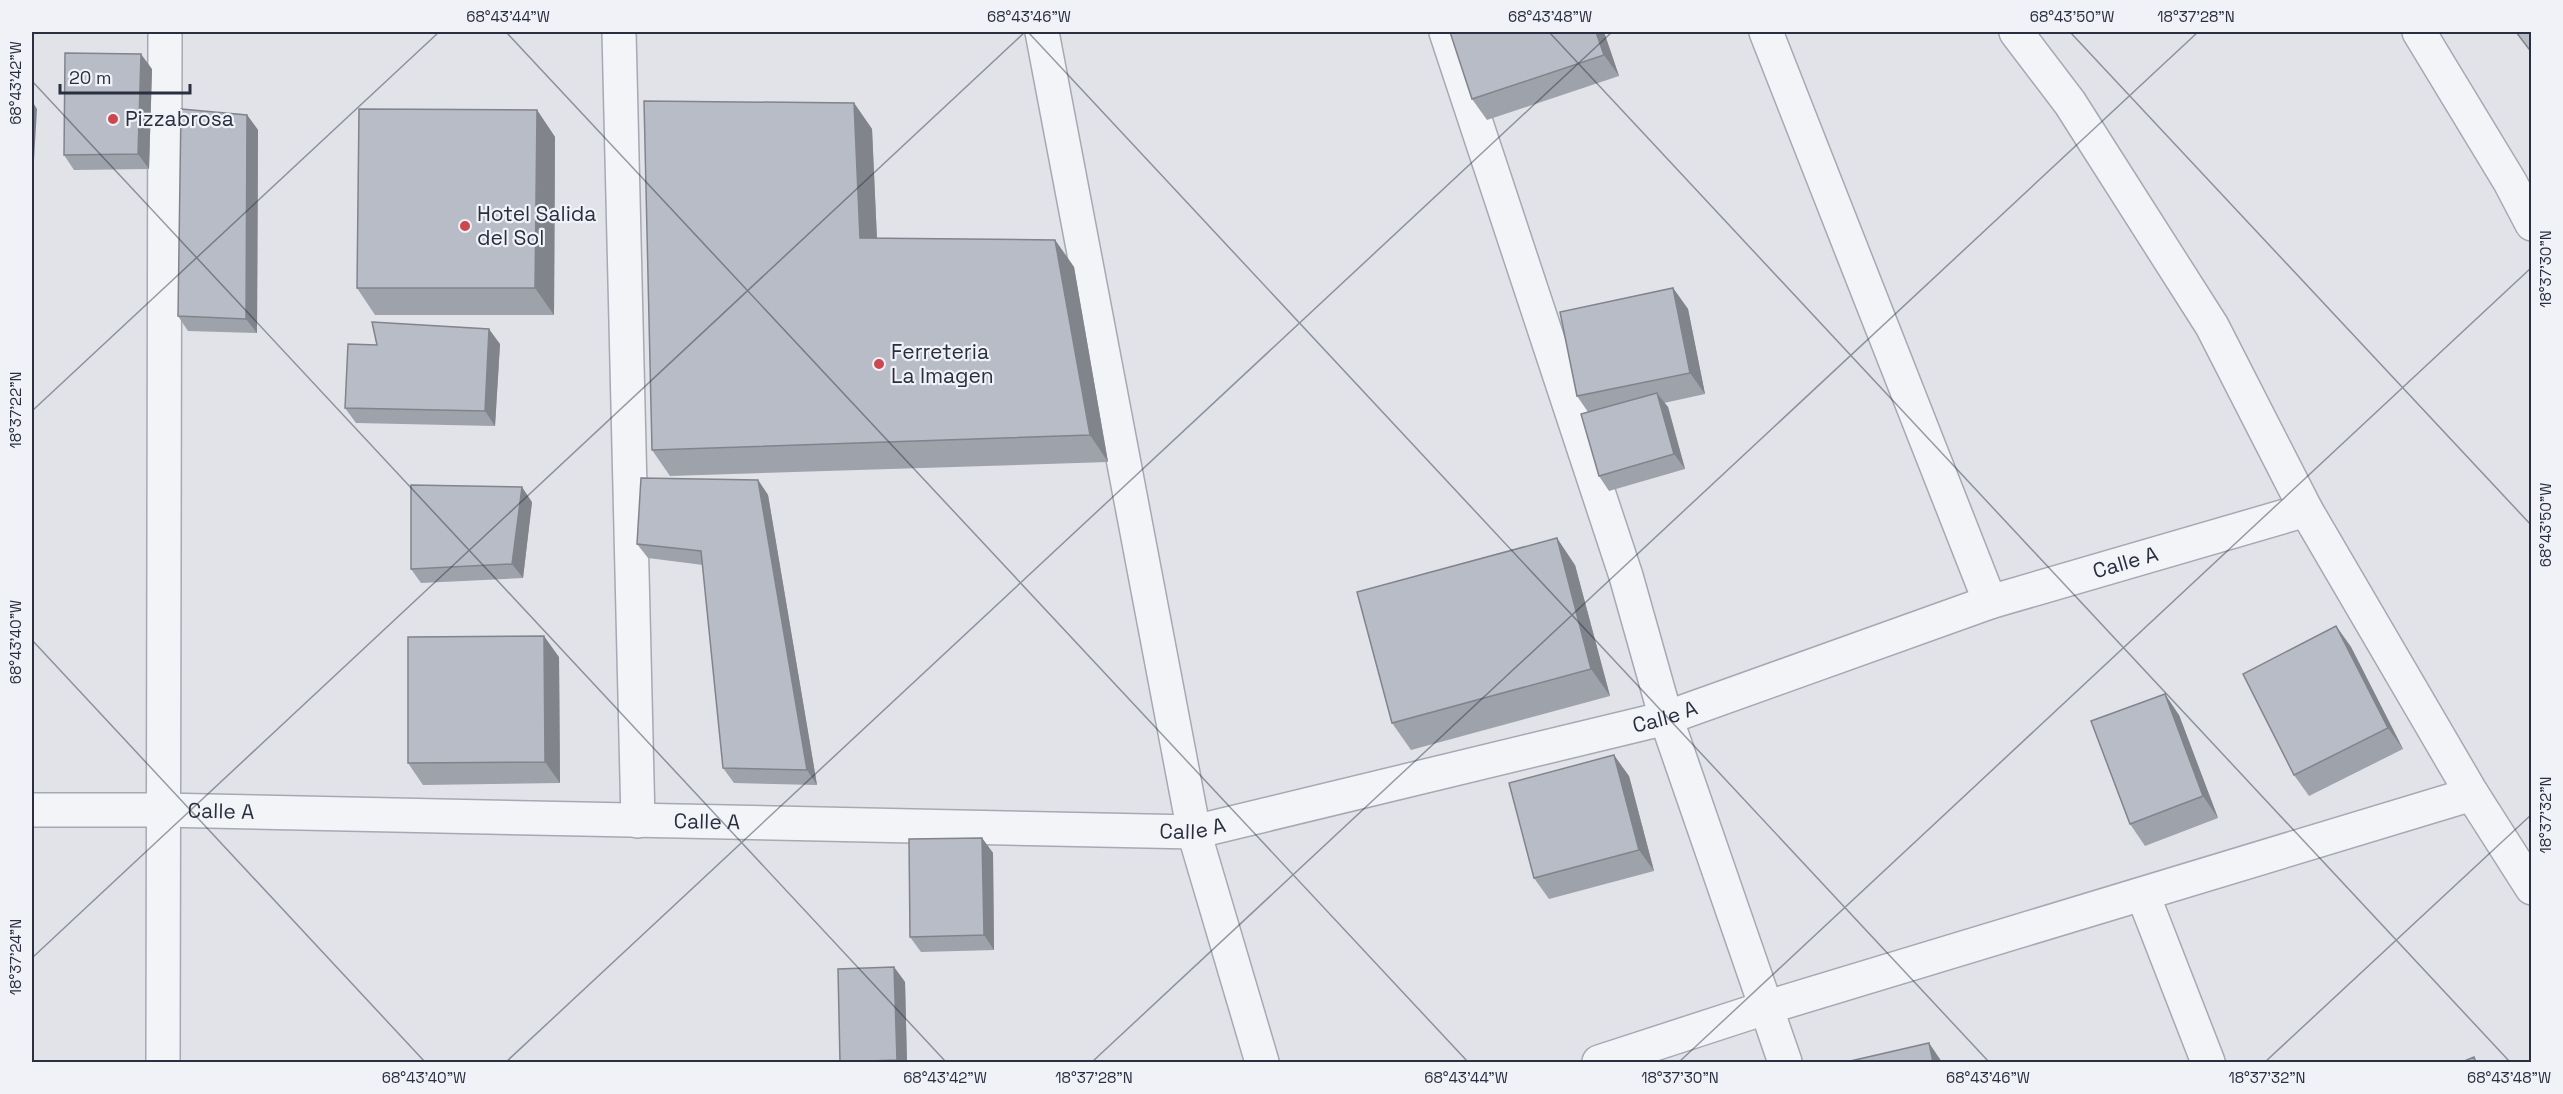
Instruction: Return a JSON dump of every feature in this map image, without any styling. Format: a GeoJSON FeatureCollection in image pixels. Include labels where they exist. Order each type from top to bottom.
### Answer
{"type":"FeatureCollection","features":[{"type":"Feature","properties":{"kind":"street"},"geometry":{"type":"LineString","coordinates":[[163,1062],[161,810],[165,32]]}},
{"type":"Feature","properties":{"kind":"street"},"geometry":{"type":"LineString","coordinates":[[619,32],[638,820]]}},
{"type":"Feature","properties":{"kind":"street"},"geometry":{"type":"LineString","coordinates":[[1042,32],[1194,832],[1262,1062]]}},
{"type":"Feature","properties":{"kind":"street"},"geometry":{"type":"LineString","coordinates":[[1446,32],[1626,576],[1666,718],[1785,1062]]}},
{"type":"Feature","properties":{"kind":"street"},"geometry":{"type":"LineString","coordinates":[[1766,32],[1990,602]]}},
{"type":"Feature","properties":{"kind":"street"},"geometry":{"type":"LineString","coordinates":[[2016,32],[2070,103],[2212,326],[2306,510],[2472,794],[2532,888]]}},
{"type":"Feature","properties":{"kind":"street"},"geometry":{"type":"LineString","coordinates":[[2419,32],[2510,182],[2532,224]]}},
{"type":"Feature","properties":{"kind":"street","name":"Calle A"},"geometry":{"type":"LineString","coordinates":[[32,810],[161,810],[1194,832],[1666,718],[1990,602],[2306,510]]}},
{"type":"Feature","properties":{"kind":"street"},"geometry":{"type":"LineString","coordinates":[[1599,1062],[1768,1008],[2472,794]]}},
{"type":"Feature","properties":{"kind":"street"},"geometry":{"type":"LineString","coordinates":[[2143,895],[2208,1062]]}},
{"type":"Feature","properties":{"kind":"building"},"geometry":{"type":"Polygon","coordinates":[[[1450,32],[1596,32],[1604,55],[1472,99],[1450,32]]]}},
{"type":"Feature","properties":{"kind":"building"},"geometry":{"type":"Polygon","coordinates":[[[2516,32],[2532,32],[2532,53],[2516,32]]]}},
{"type":"Feature","properties":{"kind":"building","name":"Pizzabrosa"},"geometry":{"type":"Polygon","coordinates":[[[65,53],[141,54],[138,154],[64,155],[65,53]]]}},
{"type":"Feature","properties":{"kind":"building","name":"Ferreteria La Imagen"},"geometry":{"type":"Polygon","coordinates":[[[644,101],[854,103],[860,238],[1055,240],[1090,435],[652,450],[644,101]]]}},
{"type":"Feature","properties":{"kind":"building"},"geometry":{"type":"Polygon","coordinates":[[[181,109],[247,115],[246,319],[178,316],[181,109]]]}},
{"type":"Feature","properties":{"kind":"building","name":"Hotel Salida del Sol"},"geometry":{"type":"Polygon","coordinates":[[[359,109],[537,110],[535,288],[357,288],[359,109]]]}},
{"type":"Feature","properties":{"kind":"building"},"geometry":{"type":"Polygon","coordinates":[[[1673,288],[1690,373],[1577,396],[1560,312],[1673,288]]]}},
{"type":"Feature","properties":{"kind":"building"},"geometry":{"type":"Polygon","coordinates":[[[372,322],[489,329],[485,411],[345,408],[348,344],[377,345],[372,322]]]}},
{"type":"Feature","properties":{"kind":"building"},"geometry":{"type":"Polygon","coordinates":[[[1657,393],[1674,454],[1599,476],[1581,414],[1657,393]]]}},
{"type":"Feature","properties":{"kind":"building"},"geometry":{"type":"Polygon","coordinates":[[[641,478],[758,480],[807,770],[723,768],[701,551],[637,544],[641,478]]]}},
{"type":"Feature","properties":{"kind":"building"},"geometry":{"type":"Polygon","coordinates":[[[411,485],[522,487],[512,564],[411,569],[411,485]]]}},
{"type":"Feature","properties":{"kind":"building"},"geometry":{"type":"Polygon","coordinates":[[[1557,538],[1591,669],[1392,723],[1357,592],[1557,538]]]}},
{"type":"Feature","properties":{"kind":"building"},"geometry":{"type":"Polygon","coordinates":[[[2336,626],[2388,728],[2294,775],[2243,674],[2336,626]]]}},
{"type":"Feature","properties":{"kind":"building"},"geometry":{"type":"Polygon","coordinates":[[[544,636],[545,762],[408,763],[408,637],[544,636]]]}},
{"type":"Feature","properties":{"kind":"building"},"geometry":{"type":"Polygon","coordinates":[[[2165,694],[2203,796],[2130,824],[2091,721],[2165,694]]]}},
{"type":"Feature","properties":{"kind":"building"},"geometry":{"type":"Polygon","coordinates":[[[1614,755],[1639,850],[1534,878],[1509,783],[1614,755]]]}},
{"type":"Feature","properties":{"kind":"building"},"geometry":{"type":"Polygon","coordinates":[[[982,838],[984,935],[910,937],[909,839],[982,838]]]}},
{"type":"Feature","properties":{"kind":"building"},"geometry":{"type":"Polygon","coordinates":[[[894,967],[897,1060],[840,1062],[838,969],[894,967]]]}},
{"type":"Feature","properties":{"kind":"building"},"geometry":{"type":"Polygon","coordinates":[[[1929,1043],[1933,1062],[1846,1062],[1929,1043]]]}},
{"type":"Feature","properties":{"kind":"building"},"geometry":{"type":"Polygon","coordinates":[[[2474,1057],[2476,1062],[2462,1062],[2474,1057]]]}},
{"type":"Feature","properties":{"kind":"place","name":"Pizzabrosa"},"geometry":{"type":"Point","coordinates":[113,119]}},
{"type":"Feature","properties":{"kind":"place","name":"Hotel Salida del Sol"},"geometry":{"type":"Point","coordinates":[465,226]}},
{"type":"Feature","properties":{"kind":"place","name":"Ferreteria La Imagen"},"geometry":{"type":"Point","coordinates":[879,364]}}]}
